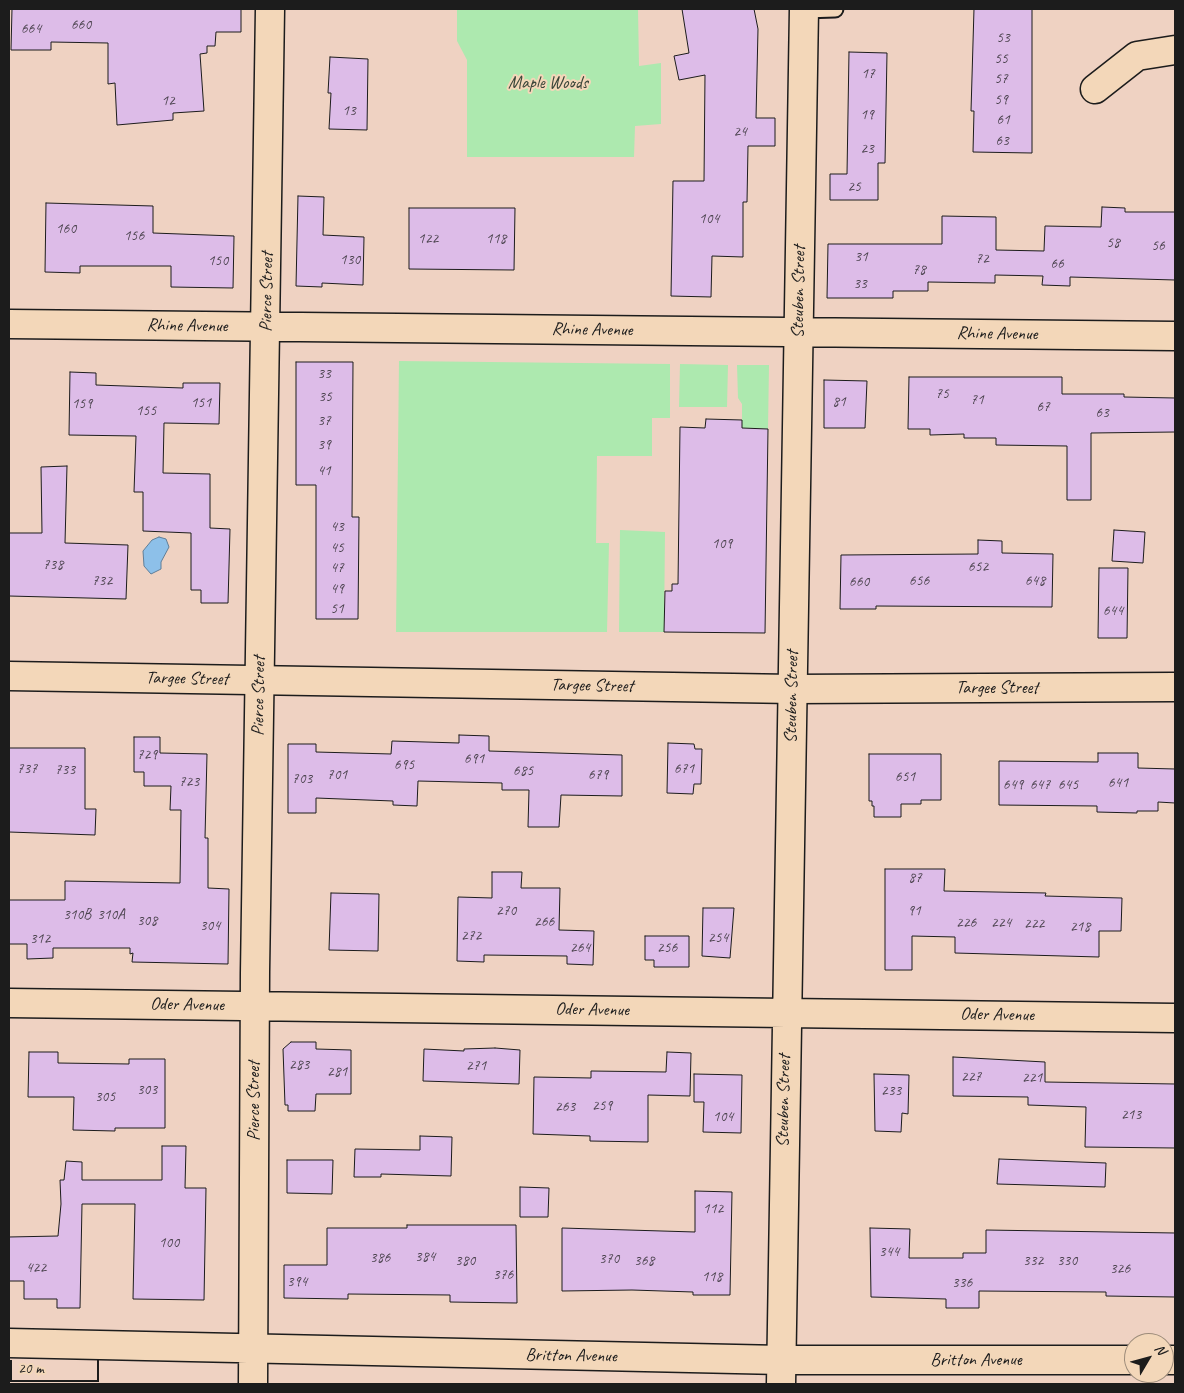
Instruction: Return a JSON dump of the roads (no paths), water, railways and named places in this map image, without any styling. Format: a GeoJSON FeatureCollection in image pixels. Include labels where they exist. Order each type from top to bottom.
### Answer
{"type":"FeatureCollection","features":[{"type":"Feature","properties":{"kind":"street","name":"Pierce Street"},"geometry":{"type":"LineString","coordinates":[[253,1384],[255,1006],[270,9]]}},
{"type":"Feature","properties":{"kind":"street","name":"Steuben Street"},"geometry":{"type":"LineString","coordinates":[[781,1372],[785,1013],[793,689],[804,9]]}},
{"type":"Feature","properties":{"kind":"street"},"geometry":{"type":"LineString","coordinates":[[1095,89],[1137,56],[1175,50]]}},
{"type":"Feature","properties":{"kind":"street","name":"Rhine Avenue"},"geometry":{"type":"LineString","coordinates":[[9,324],[1175,336]]}},
{"type":"Feature","properties":{"kind":"street","name":"Targee Street"},"geometry":{"type":"LineString","coordinates":[[9,676],[793,689],[1175,687]]}},
{"type":"Feature","properties":{"kind":"street","name":"Oder Avenue"},"geometry":{"type":"LineString","coordinates":[[9,1003],[1175,1018]]}},
{"type":"Feature","properties":{"kind":"street","name":"Britton Avenue"},"geometry":{"type":"LineString","coordinates":[[9,1344],[254,1348],[781,1372],[1124,1360]]}},
{"type":"Feature","properties":{"kind":"lane"},"geometry":{"type":"LineString","coordinates":[[804,9],[835,9]]}},
{"type":"Feature","properties":{"kind":"water"},"geometry":{"type":"Polygon","coordinates":[[[159,537],[166,539],[169,547],[161,562],[161,569],[151,574],[144,566],[143,551],[152,540],[159,537]]]}},
{"type":"Feature","properties":{"kind":"park label","name":"Maple Woods"},"geometry":{"type":"Point","coordinates":[548,83]}}]}
